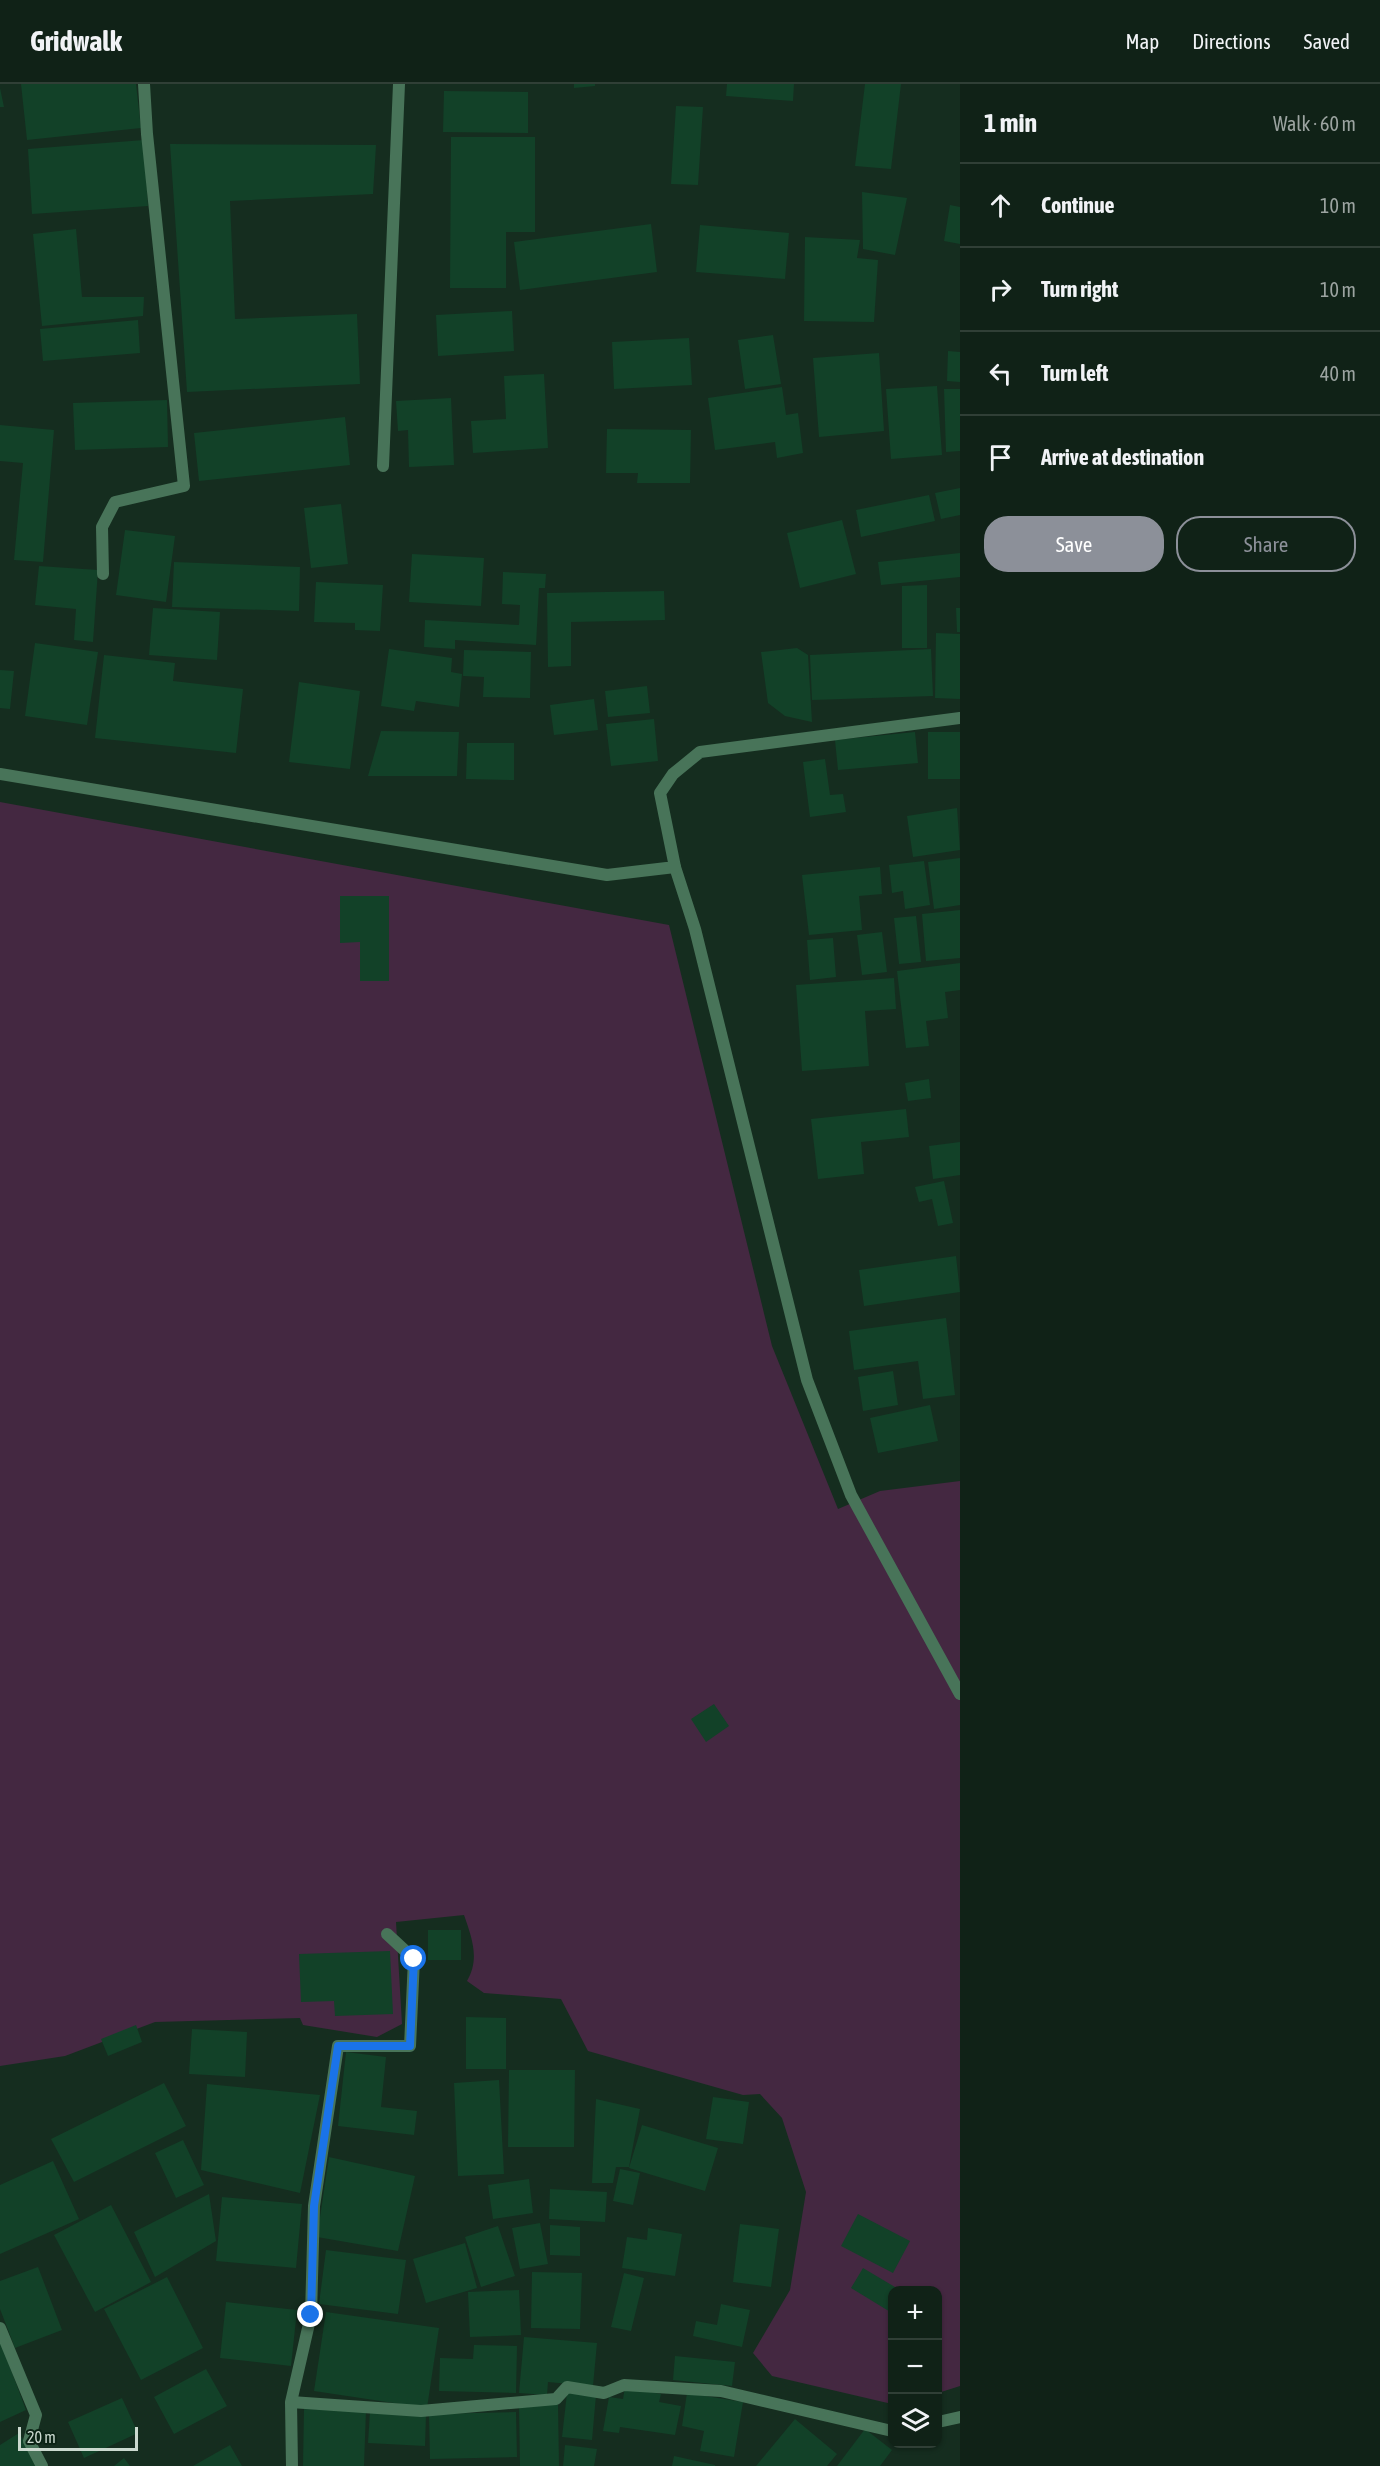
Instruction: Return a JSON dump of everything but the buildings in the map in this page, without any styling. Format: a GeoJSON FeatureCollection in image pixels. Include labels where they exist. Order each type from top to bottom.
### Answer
{"type":"FeatureCollection","features":[{"type":"Feature","properties":{"kind":"street"},"geometry":{"type":"LineString","coordinates":[[104,574],[102,527],[115,502],[184,486],[147,134],[144,84]]}},
{"type":"Feature","properties":{"kind":"street"},"geometry":{"type":"LineString","coordinates":[[383,466],[399,84]]}},
{"type":"Feature","properties":{"kind":"street"},"geometry":{"type":"LineString","coordinates":[[960,718],[700,752],[673,774],[660,793],[675,867],[695,928],[807,1380],[851,1495],[960,1694]]}},
{"type":"Feature","properties":{"kind":"street"},"geometry":{"type":"LineString","coordinates":[[0,774],[607,875],[675,867]]}},
{"type":"Feature","properties":{"kind":"street"},"geometry":{"type":"LineString","coordinates":[[292,2466],[291,2402],[311,2315],[314,2206],[338,2046],[410,2046],[414,1959],[387,1934]]}},
{"type":"Feature","properties":{"kind":"street"},"geometry":{"type":"LineString","coordinates":[[0,2328],[36,2415],[29,2441],[42,2466]]}},
{"type":"Feature","properties":{"kind":"street"},"geometry":{"type":"LineString","coordinates":[[291,2402],[421,2412],[556,2399],[567,2387],[604,2393],[624,2385],[721,2391],[888,2431]]}},
{"type":"Feature","properties":{"kind":"street"},"geometry":{"type":"LineString","coordinates":[[942,2421],[960,2417]]}},
{"type":"Feature","properties":{"kind":"shaded area"},"geometry":{"type":"Polygon","coordinates":[[[0,802],[669,925],[772,1346],[838,1509],[880,1491],[960,1481],[960,2386],[942,2392],[942,2286],[888,2286],[888,2403],[772,2376],[753,2353],[790,2290],[806,2192],[782,2118],[760,2094],[743,2095],[588,2051],[561,1999],[484,1993],[467,1981],[474,1957],[472,1940],[464,1915],[396,1922],[402,2024],[377,2037],[303,2025],[300,2018],[155,2022],[65,2056],[0,2066],[0,802]]]}},
{"type":"Feature","properties":{"kind":"route"},"geometry":{"type":"LineString","coordinates":[[311,2315],[314,2206],[338,2046],[410,2046],[414,1959]]}}]}
